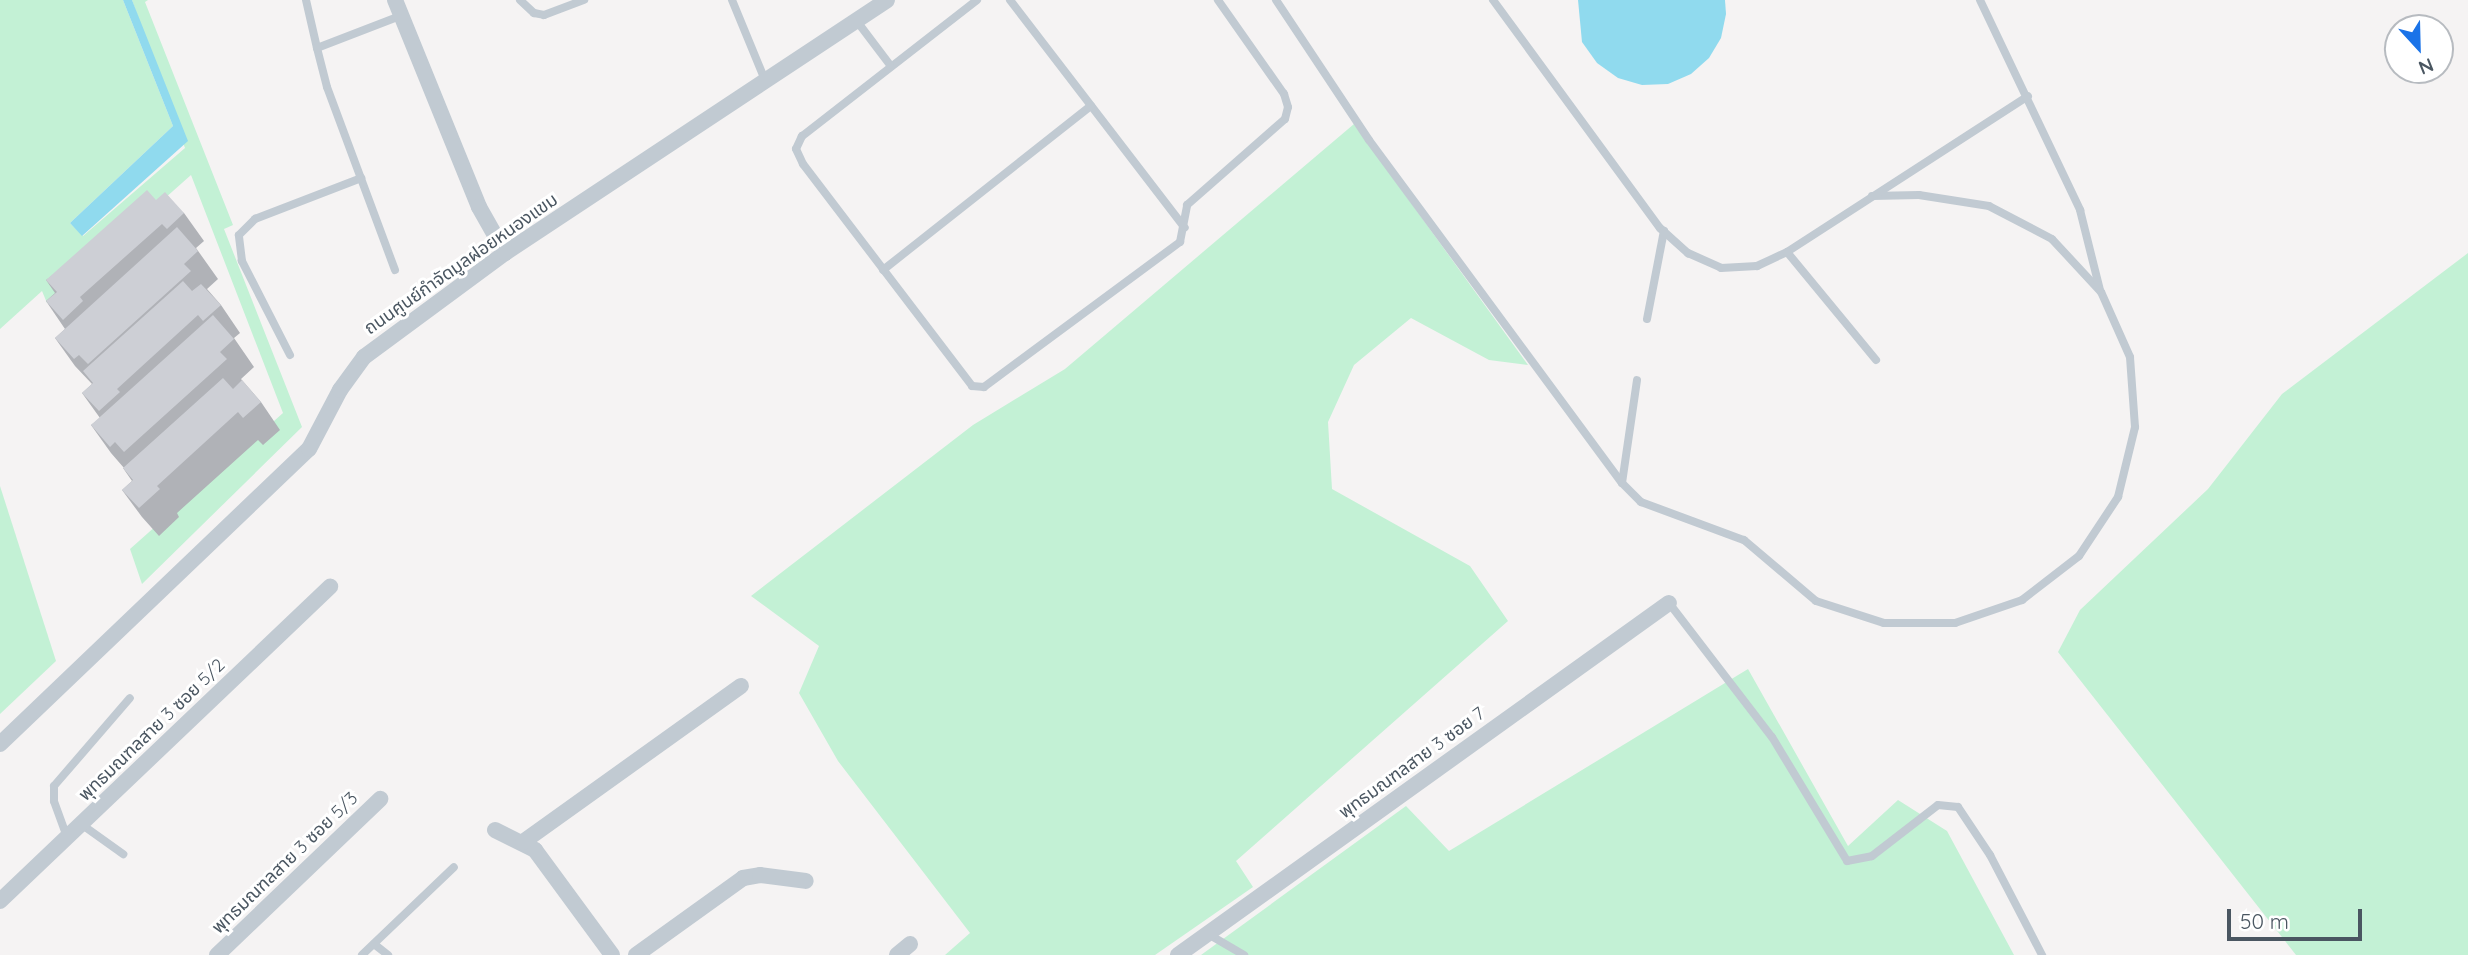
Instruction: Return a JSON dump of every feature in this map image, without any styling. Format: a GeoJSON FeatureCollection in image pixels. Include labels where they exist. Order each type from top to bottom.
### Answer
{"type":"FeatureCollection","features":[{"type":"Feature","properties":{"kind":"street","name":"ถนนศูนย์กำจัดมูลฝอยหนองแขม"},"geometry":{"type":"LineString","coordinates":[[0,744],[309,449],[340,390],[364,357],[505,253],[887,0]]}},
{"type":"Feature","properties":{"kind":"street"},"geometry":{"type":"LineString","coordinates":[[398,8],[479,207],[505,253]]}},
{"type":"Feature","properties":{"kind":"street","name":"พุทธมณฑลสาย 3 ซอย 5/2"},"geometry":{"type":"LineString","coordinates":[[0,901],[330,587]]}},
{"type":"Feature","properties":{"kind":"street","name":"พุทธมณฑลสาย 3 ซอย 7"},"geometry":{"type":"LineString","coordinates":[[1182,954],[1669,603]]}},
{"type":"Feature","properties":{"kind":"street"},"geometry":{"type":"LineString","coordinates":[[523,842],[741,687]]}},
{"type":"Feature","properties":{"kind":"street","name":"พุทธมณฑลสาย 3 ซอย 5/3"},"geometry":{"type":"LineString","coordinates":[[217,955],[380,799]]}},
{"type":"Feature","properties":{"kind":"street"},"geometry":{"type":"LineString","coordinates":[[495,830],[523,842],[556,877],[612,955]]}},
{"type":"Feature","properties":{"kind":"street"},"geometry":{"type":"LineString","coordinates":[[636,955],[743,878],[760,876],[806,881]]}},
{"type":"Feature","properties":{"kind":"lane"},"geometry":{"type":"LineString","coordinates":[[306,0],[317,48],[360,177],[395,270]]}},
{"type":"Feature","properties":{"kind":"lane"},"geometry":{"type":"LineString","coordinates":[[520,0],[534,13],[544,15],[584,0]]}},
{"type":"Feature","properties":{"kind":"lane"},"geometry":{"type":"LineString","coordinates":[[732,0],[765,80]]}},
{"type":"Feature","properties":{"kind":"lane"},"geometry":{"type":"LineString","coordinates":[[977,0],[802,136],[796,149],[803,164],[972,386],[984,387],[1180,242],[1185,228],[1187,205],[1285,119],[1288,107],[1218,0]]}},
{"type":"Feature","properties":{"kind":"lane"},"geometry":{"type":"LineString","coordinates":[[1010,0],[1185,228]]}},
{"type":"Feature","properties":{"kind":"lane"},"geometry":{"type":"LineString","coordinates":[[1276,0],[1369,140],[1622,483],[1641,502],[1661,512],[1744,540],[1816,601],[1884,623],[1955,623],[2022,600],[2079,556],[2118,497],[2136,427],[2130,357],[2101,292],[2080,210],[1980,0]]}},
{"type":"Feature","properties":{"kind":"lane"},"geometry":{"type":"LineString","coordinates":[[1493,0],[1664,231],[1688,253],[1721,268],[1757,266],[1787,252],[2028,96]]}},
{"type":"Feature","properties":{"kind":"lane"},"geometry":{"type":"LineString","coordinates":[[317,48],[398,8]]}},
{"type":"Feature","properties":{"kind":"lane"},"geometry":{"type":"LineString","coordinates":[[856,20],[890,65]]}},
{"type":"Feature","properties":{"kind":"lane"},"geometry":{"type":"LineString","coordinates":[[883,270],[1091,106]]}},
{"type":"Feature","properties":{"kind":"lane"},"geometry":{"type":"LineString","coordinates":[[290,355],[242,261],[239,235],[255,219],[360,177]]}},
{"type":"Feature","properties":{"kind":"lane"},"geometry":{"type":"LineString","coordinates":[[1872,196],[1919,195],[1989,206],[2052,239],[2101,292]]}},
{"type":"Feature","properties":{"kind":"lane"},"geometry":{"type":"LineString","coordinates":[[1647,319],[1664,231]]}},
{"type":"Feature","properties":{"kind":"lane"},"geometry":{"type":"LineString","coordinates":[[1787,252],[1876,360]]}},
{"type":"Feature","properties":{"kind":"lane"},"geometry":{"type":"LineString","coordinates":[[1622,483],[1637,380]]}},
{"type":"Feature","properties":{"kind":"lane"},"geometry":{"type":"LineString","coordinates":[[1669,603],[1772,737],[1847,861],[1871,856],[1938,805],[1958,807],[1990,855],[2042,955]]}},
{"type":"Feature","properties":{"kind":"lane"},"geometry":{"type":"LineString","coordinates":[[67,837],[54,801],[54,786],[130,698]]}},
{"type":"Feature","properties":{"kind":"lane"},"geometry":{"type":"LineString","coordinates":[[81,824],[123,854]]}},
{"type":"Feature","properties":{"kind":"lane"},"geometry":{"type":"LineString","coordinates":[[362,955],[454,867]]}},
{"type":"Feature","properties":{"kind":"lane"},"geometry":{"type":"LineString","coordinates":[[1208,934],[1244,955]]}},
{"type":"Feature","properties":{"kind":"lane"},"geometry":{"type":"LineString","coordinates":[[374,944],[388,955]]}},
{"type":"Feature","properties":{"kind":"green space"},"geometry":{"type":"Polygon","coordinates":[[[0,0],[123,0],[173,126],[70,223],[83,236],[185,148],[132,0],[148,0],[145,2],[233,225],[224,229],[302,427],[142,584],[130,549],[283,413],[191,175],[47,303],[42,291],[0,329],[0,0]]]}},
{"type":"Feature","properties":{"kind":"green space"},"geometry":{"type":"Polygon","coordinates":[[[1354,124],[1528,365],[1489,360],[1411,318],[1354,365],[1328,422],[1332,489],[1470,566],[1508,621],[1236,861],[1253,887],[1155,955],[945,955],[970,933],[838,761],[799,693],[819,646],[751,596],[973,425],[1065,369],[1354,124]]]}},
{"type":"Feature","properties":{"kind":"green space"},"geometry":{"type":"Polygon","coordinates":[[[2468,253],[2468,955],[2296,955],[2058,652],[2080,610],[2208,489],[2282,394],[2468,253]]]}},
{"type":"Feature","properties":{"kind":"green space"},"geometry":{"type":"Polygon","coordinates":[[[0,486],[56,661],[0,714],[0,486]]]}},
{"type":"Feature","properties":{"kind":"green space"},"geometry":{"type":"Polygon","coordinates":[[[1748,669],[1848,846],[1898,800],[1947,831],[2014,955],[1201,955],[1406,806],[1449,851],[1748,669]]]}},
{"type":"Feature","properties":{"kind":"water"},"geometry":{"type":"Polygon","coordinates":[[[123,0],[132,0],[188,141],[82,236],[70,223],[173,126],[123,0]]]}},
{"type":"Feature","properties":{"kind":"water"},"geometry":{"type":"Polygon","coordinates":[[[1578,0],[1725,0],[1726,14],[1721,38],[1709,58],[1691,74],[1668,84],[1642,85],[1618,78],[1597,63],[1582,42],[1578,0]]]}},
{"type":"Feature","properties":{"kind":"building"},"geometry":{"type":"Polygon","coordinates":[[[147,190],[156,200],[165,192],[184,213],[167,229],[162,224],[80,297],[83,301],[63,320],[46,301],[57,292],[46,280],[147,190]]]}},
{"type":"Feature","properties":{"kind":"building"},"geometry":{"type":"Polygon","coordinates":[[[177,227],[198,251],[184,264],[191,271],[88,364],[79,355],[74,359],[55,338],[177,227]]]}},
{"type":"Feature","properties":{"kind":"building"},"geometry":{"type":"Polygon","coordinates":[[[183,281],[192,291],[201,284],[221,305],[203,321],[198,315],[117,389],[120,392],[99,411],[82,393],[93,383],[83,371],[183,281]]]}},
{"type":"Feature","properties":{"kind":"building"},"geometry":{"type":"Polygon","coordinates":[[[213,315],[234,339],[220,352],[227,359],[124,452],[115,442],[110,447],[91,425],[213,315]]]}},
{"type":"Feature","properties":{"kind":"building"},"geometry":{"type":"Polygon","coordinates":[[[223,378],[233,389],[242,380],[261,402],[243,418],[238,412],[157,486],[160,489],[139,508],[122,490],[133,480],[123,468],[223,378]]]}}]}
